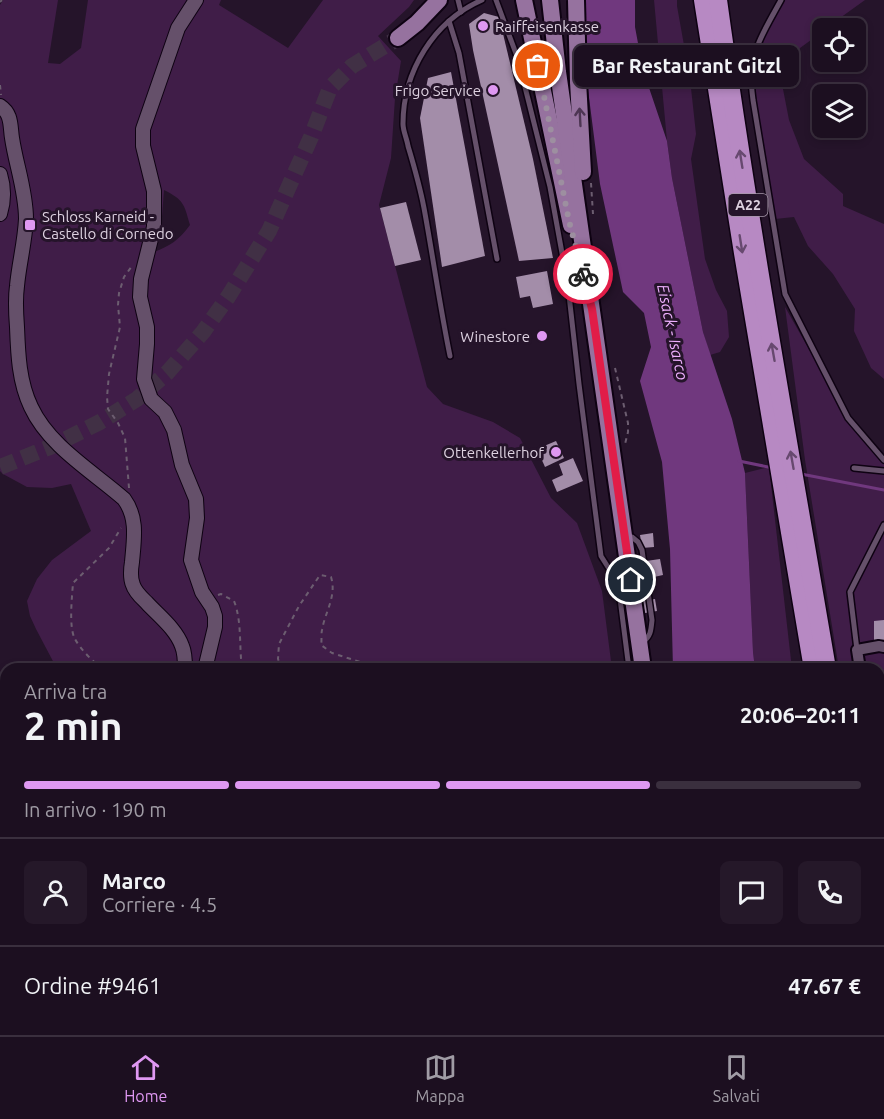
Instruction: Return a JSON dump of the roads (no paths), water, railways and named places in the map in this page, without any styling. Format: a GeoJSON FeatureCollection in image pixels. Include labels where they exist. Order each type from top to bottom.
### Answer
{"type":"FeatureCollection","features":[{"type":"Feature","properties":{"kind":"highway","name":"A22"},"geometry":{"type":"LineString","coordinates":[[703,0],[718,104],[793,508],[826,663]]}},
{"type":"Feature","properties":{"kind":"highway","name":"A22"},"geometry":{"type":"LineString","coordinates":[[718,0],[776,407]]}},
{"type":"Feature","properties":{"kind":"highway","name":"A22"},"geometry":{"type":"LineString","coordinates":[[793,508],[803,605],[812,663]]}},
{"type":"Feature","properties":{"kind":"highway"},"geometry":{"type":"LineString","coordinates":[[802,663],[803,605]]}},
{"type":"Feature","properties":{"kind":"main road"},"geometry":{"type":"LineString","coordinates":[[398,38],[417,23],[439,0]]}},
{"type":"Feature","properties":{"kind":"main road"},"geometry":{"type":"LineString","coordinates":[[524,0],[569,221],[592,309]]}},
{"type":"Feature","properties":{"kind":"main road"},"geometry":{"type":"LineString","coordinates":[[550,0],[558,72],[586,219]]}},
{"type":"Feature","properties":{"kind":"main road"},"geometry":{"type":"LineString","coordinates":[[576,0],[583,178],[592,309],[642,663]]}},
{"type":"Feature","properties":{"kind":"street"},"geometry":{"type":"LineString","coordinates":[[196,0],[178,28],[143,129],[143,146],[154,191],[154,227],[141,279],[140,297],[147,327],[144,379],[151,399],[165,412],[174,430],[182,465],[196,499],[197,518],[191,560],[202,592],[215,616],[207,663]]}},
{"type":"Feature","properties":{"kind":"street"},"geometry":{"type":"LineString","coordinates":[[0,106],[8,112],[25,205],[26,225],[16,289],[16,309],[21,374],[26,395],[48,435],[124,499],[130,508],[134,523],[132,584],[178,638],[182,646],[184,663]]}},
{"type":"Feature","properties":{"kind":"street"},"geometry":{"type":"LineString","coordinates":[[0,174],[3,182],[0,214]]}},
{"type":"Feature","properties":{"kind":"street"},"geometry":{"type":"LineString","coordinates":[[859,663],[857,650],[884,647]]}},
{"type":"Feature","properties":{"kind":"lane"},"geometry":{"type":"LineString","coordinates":[[458,0],[461,12]]}},
{"type":"Feature","properties":{"kind":"lane"},"geometry":{"type":"LineString","coordinates":[[450,356],[423,206],[403,125],[408,85],[417,62],[430,42],[449,21],[482,0]]}},
{"type":"Feature","properties":{"kind":"lane"},"geometry":{"type":"LineString","coordinates":[[496,0],[518,59],[550,187],[568,286],[601,556],[618,583],[628,663]]}},
{"type":"Feature","properties":{"kind":"lane"},"geometry":{"type":"LineString","coordinates":[[781,0],[758,43],[753,58],[751,77],[784,294],[848,418],[884,460]]}},
{"type":"Feature","properties":{"kind":"lane"},"geometry":{"type":"LineString","coordinates":[[449,21],[459,53],[497,259]]}},
{"type":"Feature","properties":{"kind":"lane"},"geometry":{"type":"LineString","coordinates":[[854,468],[884,471]]}},
{"type":"Feature","properties":{"kind":"lane"},"geometry":{"type":"LineString","coordinates":[[857,650],[850,592],[884,525]]}},
{"type":"Feature","properties":{"kind":"water","name":"Eisack - Isarco"},"geometry":{"type":"Polygon","coordinates":[[[584,0],[635,0],[635,27],[643,70],[667,141],[672,178],[703,332],[732,419],[745,473],[754,663],[673,663],[670,549],[662,462],[640,381],[651,347],[644,313],[623,292],[600,184],[584,58],[584,0]]]}},
{"type":"Feature","properties":{"kind":"waterway"},"geometry":{"type":"LineString","coordinates":[[739,461],[773,468]]}},
{"type":"Feature","properties":{"kind":"waterway"},"geometry":{"type":"LineString","coordinates":[[801,474],[884,490]]}},
{"type":"Feature","properties":{"kind":"tunnel"},"geometry":{"type":"LineString","coordinates":[[0,467],[50,447],[100,422],[137,399],[167,373],[203,332],[269,231],[330,88],[352,66],[398,38]]}},
{"type":"Feature","properties":{"kind":"place","name":"Raiffeisenkasse"},"geometry":{"type":"Point","coordinates":[483,26]}},
{"type":"Feature","properties":{"kind":"place","name":"Bar Restaurant Gitzl"},"geometry":{"type":"Point","coordinates":[538,66]}},
{"type":"Feature","properties":{"kind":"place","name":"Frigo Service"},"geometry":{"type":"Point","coordinates":[493,90]}},
{"type":"Feature","properties":{"kind":"place","name":"Schloss Karneid - Castello di Cornedo"},"geometry":{"type":"Point","coordinates":[30,225]}},
{"type":"Feature","properties":{"kind":"place","name":"Winestore"},"geometry":{"type":"Point","coordinates":[542,336]}},
{"type":"Feature","properties":{"kind":"place","name":"Ottenkellerhof"},"geometry":{"type":"Point","coordinates":[556,452]}}]}
